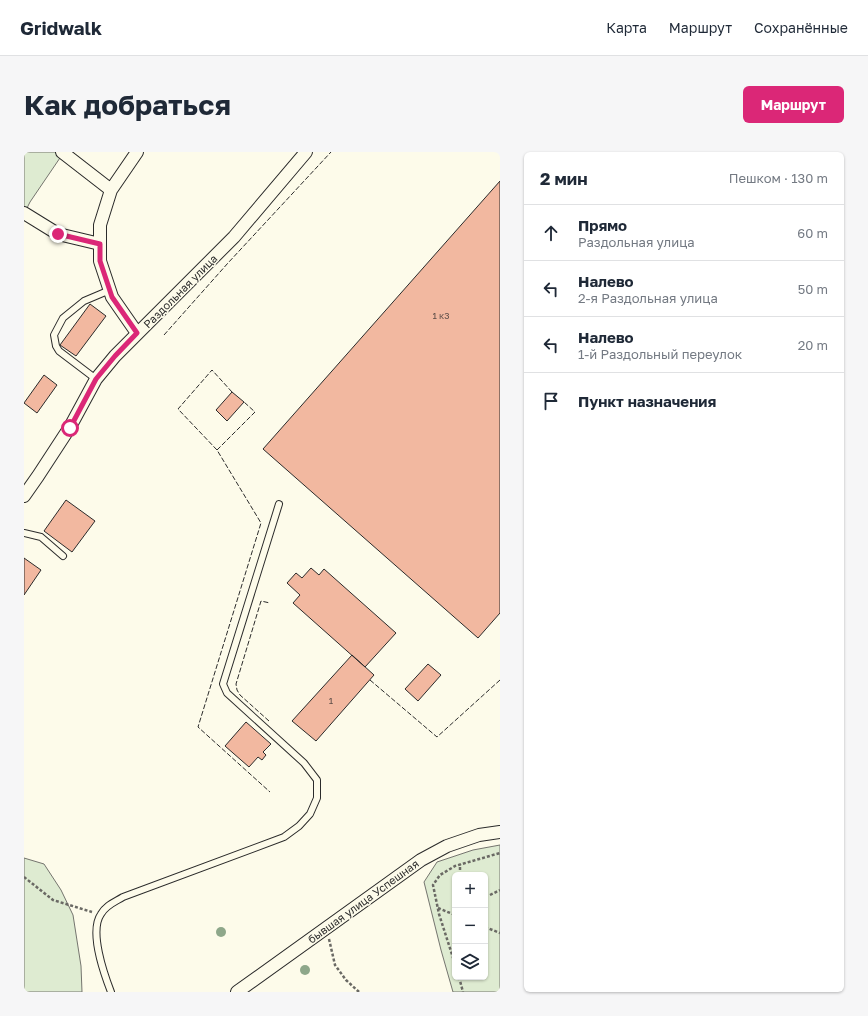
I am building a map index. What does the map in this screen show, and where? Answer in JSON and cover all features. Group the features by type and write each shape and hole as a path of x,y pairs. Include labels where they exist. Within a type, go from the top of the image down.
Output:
{"street":[{"path":"62,152 111,190"},
{"path":"137,152 111,190 100,225 100,261 112,297 137,333"},
{"name":"Раздольная улица","path":"24,496 70,428 96,379 137,333 234,237 306,152"},
{"path":"24,213 58,234 100,244"},
{"name":"бывшая улица Успешная","path":"237,992 421,860 447,846 479,835 500,832"}],"lane":[{"path":"96,379 59,351 56,346 54,335 63,318 84,301 110,290"},
{"path":"111,992 98,949 97,927 100,914 109,905 124,897 284,837 299,826 310,814 317,798 318,780 304,763 227,693 223,684 279,504"},
{"path":"24,533 41,537 63,556"}],"path":[{"path":"452,954 438,908 433,885 440,875 455,866 500,853"},
{"path":"460,864 460,872"},
{"path":"24,877 52,900 100,914"},
{"path":"488,895 500,890"},
{"path":"438,908 452,914"},
{"path":"327,927 335,966 346,980 359,992"},
{"path":"488,928 500,933"},
{"path":"460,980 464,992"}],"green space":[{"path":"24,152 64,152 30,202 24,214"},
{"path":"500,845 500,992 453,992 424,882 437,862 473,850"},
{"path":"24,858 44,864 61,890 73,915 81,966 82,992 24,992"}],"building":[{"path":"500,181 500,613 478,638 263,449"},
{"path":"90,304 106,316 76,356 60,345"},
{"path":"44,375 57,385 37,413 24,403"},
{"path":"232,392 244,402 227,421 216,410"},
{"path":"66,500 95,521 72,552 44,531"},
{"path":"24,558 41,570 24,595"},
{"path":"311,568 319,575 324,569 396,633 365,667 293,603 300,595 287,583 296,573 302,578"},
{"path":"352,655 374,675 316,741 292,721"},
{"path":"428,664 441,675 418,701 405,689"},
{"path":"246,722 271,744 263,752 266,755 262,760 258,757 249,767 225,746"}],"fence":[{"path":"164,335 228,263 331,152"},
{"path":"232,392 212,370 178,409 217,450 261,523 198,727 270,792"},
{"path":"217,450 255,412 244,402"},
{"path":"269,721 240,695 236,684 261,601 270,603"},
{"path":"370,680 437,737 500,680"}],"route":[{"path":"58,234 100,244 100,261 112,297 137,333 96,379 70,428"}]}
